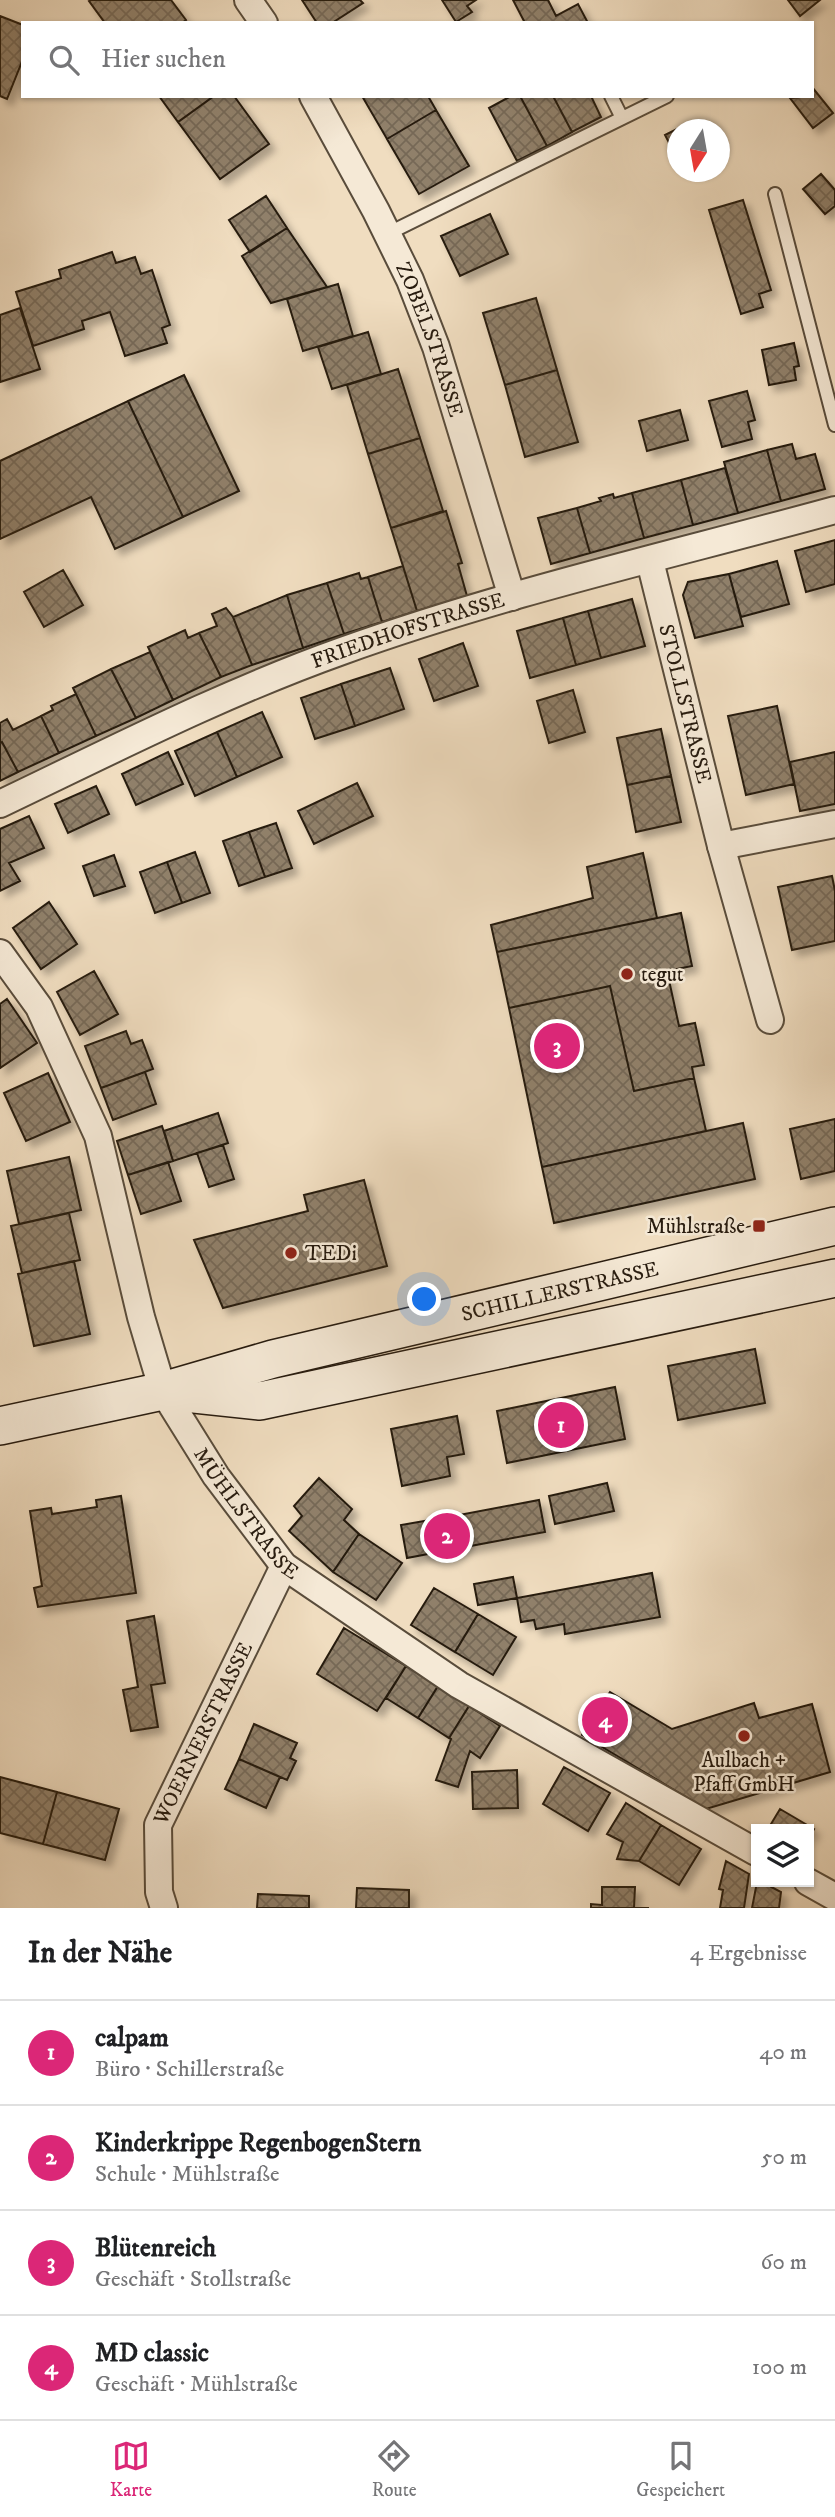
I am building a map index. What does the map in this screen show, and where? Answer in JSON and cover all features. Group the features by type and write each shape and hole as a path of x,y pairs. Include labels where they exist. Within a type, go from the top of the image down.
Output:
{"main road":[{"name":"SCHILLERSTRASSE","path":"0,1426 163,1391 273,1359 835,1226"},
{"name":"SCHILLERSTRASSE","path":"163,1391 260,1401 835,1278"}],"street":[{"path":"248,0 263,21"},
{"name":"ZOBELSTRASSE","path":"314,98 410,280 436,347 512,597"},
{"name":"FRIEDHOFSTRASSE","path":"0,804 222,697 344,650 512,597 835,510"},
{"name":"STOLLSTRASSE","path":"650,561 721,846 769,1020"},
{"path":"721,846 835,824"},
{"name":"MÜHLSTRASSE","path":"0,953 39,1007 98,1136 141,1317 163,1391 216,1476 284,1566 459,1685 751,1849"},
{"name":"WOERNERSTRASSE","path":"164,1908 159,1892 158,1825 284,1566"},
{"path":"814,1885 835,1897"}],"lane":[{"path":"612,98 622,118"},
{"path":"387,234 663,98"},
{"path":"775,194 835,425"}],"building":[{"path":"171,0 186,20 104,21 89,1"},
{"path":"302,0 360,0 363,3 335,21 316,21"},
{"path":"442,0 476,0 467,6 472,12 455,21"},
{"path":"513,0 548,0 556,16 578,4 587,21 524,21"},
{"path":"788,0 820,0 800,16"},
{"path":"0,16 21,24 21,64 7,99 0,96"},
{"path":"814,89 833,113 813,128 790,98 814,98"},
{"path":"160,98 211,98 178,122"},
{"path":"211,98 235,98 269,144 220,179 178,122"},
{"path":"363,98 429,98 436,110 387,139"},
{"path":"507,98 521,98 547,146 517,161 489,108"},
{"path":"521,98 554,98 572,132 547,146"},
{"path":"554,98 592,98 601,117 572,132"},
{"path":"436,110 469,166 419,194 387,139"},
{"path":"821,174 835,190 835,206 825,214 803,189"},
{"path":"266,196 287,228 250,252 229,220"},
{"path":"743,200 771,290 759,294 763,307 741,314 709,210"},
{"path":"490,214 508,254 460,276 441,236"},
{"path":"287,228 327,287 271,303 242,256"},
{"path":"112,252 116,263 135,257 141,274 152,270 170,325 162,328 167,343 125,356 110,312 82,321 84,329 33,346 16,292 61,278 59,270"},
{"path":"338,284 353,336 303,351 287,299"},
{"path":"536,298 557,370 505,385 483,313"},
{"path":"20,308 40,369 0,382 0,315"},
{"path":"368,332 381,374 332,389 318,347"},
{"path":"794,343 799,366 794,367 796,380 769,385 762,350"},
{"path":"398,369 420,438 368,454 347,385"},
{"path":"557,370 578,442 525,457 505,385"},
{"path":"184,375 239,491 183,517 128,401"},
{"path":"747,391 755,420 748,422 752,439 722,447 709,401"},
{"path":"128,401 183,517 115,549 91,497 0,539 0,461"},
{"path":"680,410 688,440 647,451 639,421"},
{"path":"420,438 443,511 391,528 368,454"},
{"path":"792,444 796,459 815,454 825,489 781,501 767,450"},
{"path":"767,450 781,501 738,513 724,462"},
{"path":"725,468 738,513 693,525 681,480"},
{"path":"681,480 693,525 644,538 632,493"},
{"path":"632,493 644,538 590,553 577,508 601,501 599,498 613,494 614,498"},
{"path":"577,508 590,553 551,564 538,518"},
{"path":"446,511 462,563 458,564 467,596 417,611 391,528"},
{"path":"835,540 835,584 806,592 795,551"},
{"path":"777,561 789,604 741,617 729,574"},
{"path":"403,566 417,611 382,622 368,577"},
{"path":"63,570 83,605 44,627 24,592"},
{"path":"359,573 361,579 368,577 382,622 344,634 327,583"},
{"path":"729,574 743,626 695,638 683,595 688,582"},
{"path":"327,583 344,634 303,648 287,595"},
{"path":"287,595 303,648 252,665 233,617"},
{"path":"632,599 645,646 601,658 588,611"},
{"path":"226,608 233,617 252,665 221,677 199,633 217,626 212,614"},
{"path":"588,611 601,658 576,665 563,618"},
{"path":"563,618 576,665 530,678 517,631"},
{"path":"185,630 188,638 199,633 221,677 173,700 148,647"},
{"path":"463,643 478,686 434,701 419,659"},
{"path":"150,652 173,700 136,718 111,669"},
{"path":"390,668 404,709 355,726 341,684"},
{"path":"111,669 136,718 96,736 73,688"},
{"path":"341,684 355,726 315,739 301,698"},
{"path":"573,690 585,732 549,743 537,701"},
{"path":"76,694 96,736 59,753 41,716 53,710 51,706"},
{"path":"777,706 794,784 746,795 728,716"},
{"path":"262,712 282,757 237,777 217,732"},
{"path":"41,716 59,753 18,772 2,742 0,743 0,723 7,719 13,730"},
{"path":"661,729 671,776 627,785 617,738"},
{"path":"217,732 237,777 195,796 175,751"},
{"path":"2,742 18,772 0,781 0,743"},
{"path":"168,752 183,784 136,805 122,774"},
{"path":"835,752 835,804 800,811 790,762"},
{"path":"671,776 681,822 636,832 627,785"},
{"path":"357,783 373,816 314,844 298,811"},
{"path":"96,786 109,814 68,833 55,804"},
{"path":"29,816 44,848 9,863 20,881 0,891 0,829"},
{"path":"276,823 292,868 265,877 249,832"},
{"path":"249,832 265,877 239,886 223,841"},
{"path":"195,852 210,893 182,903 167,862"},
{"path":"643,853 657,918 497,952 491,925 593,898 587,867"},
{"path":"114,855 125,886 94,896 83,866"},
{"path":"167,862 182,903 155,913 140,872"},
{"path":"832,876 835,891 835,941 792,950 778,887"},
{"path":"49,902 77,944 41,969 13,928"},
{"path":"681,913 692,966 667,971 679,1026 695,1023 704,1065 692,1067 694,1078 634,1091 610,986 509,1008 497,952"},
{"path":"94,971 118,1014 80,1035 57,992"},
{"path":"610,986 634,1091 694,1078 706,1131 542,1167 509,1008"},
{"path":"7,999 37,1043 0,1068 0,1004"},
{"path":"126,1031 131,1044 142,1040 153,1069 101,1088 85,1046"},
{"path":"145,1072 156,1104 113,1120 101,1088"},
{"path":"48,1073 70,1122 26,1141 4,1093"},
{"path":"218,1113 228,1143 173,1161 164,1131"},
{"path":"835,1119 835,1171 801,1179 790,1129"},
{"path":"743,1123 755,1179 554,1223 542,1167"},
{"path":"162,1126 173,1161 128,1175 117,1141"},
{"path":"223,1145 234,1179 209,1187 197,1153"},
{"path":"69,1157 81,1210 19,1224 7,1171"},
{"path":"168,1162 181,1201 141,1214 128,1175"},
{"name":"TEDi","path":"364,1180 387,1266 223,1308 194,1240 308,1211 304,1195"},
{"path":"69,1213 80,1260 22,1273 11,1226"},
{"path":"74,1261 90,1334 34,1346 18,1274"},
{"path":"755,1349 765,1403 678,1420 668,1366"},
{"path":"615,1387 625,1439 507,1463 497,1411"},
{"path":"457,1416 464,1454 447,1457 450,1476 402,1486 391,1429"},
{"path":"319,1478 352,1509 344,1520 359,1534 333,1572 289,1531 302,1516 294,1506"},
{"path":"607,1483 614,1511 555,1524 549,1496"},
{"path":"121,1496 136,1593 38,1607 34,1588 42,1586 30,1511 51,1508 52,1514 97,1507 96,1500"},
{"path":"539,1500 545,1532 465,1547 459,1515"},
{"path":"459,1515 465,1547 407,1558 401,1525"},
{"path":"359,1534 402,1563 376,1600 333,1572"},
{"path":"652,1573 660,1617 565,1634 564,1624 536,1629 534,1620 521,1622 517,1598"},
{"path":"513,1577 517,1598 478,1605 474,1584"},
{"path":"434,1588 478,1614 455,1652 411,1625"},
{"path":"478,1614 516,1637 493,1675 455,1652"},
{"path":"154,1616 165,1683 151,1685 158,1727 131,1731 123,1690 138,1687 127,1621"},
{"path":"344,1628 406,1666 377,1711 317,1674"},
{"path":"406,1666 438,1686 418,1718 386,1698"},
{"path":"438,1686 469,1706 449,1738 418,1718"},
{"path":"610,1692 672,1729 754,1703 759,1718 812,1704 830,1772 706,1809 582,1735"},
{"path":"469,1706 500,1726 480,1758 470,1751 458,1787 436,1780 451,1739 449,1738"},
{"path":"254,1724 297,1743 290,1758 296,1761 287,1780 239,1759"},
{"path":"239,1759 280,1777 266,1808 225,1789"},
{"path":"564,1767 610,1793 588,1831 543,1804"},
{"path":"517,1770 518,1808 473,1809 472,1772"},
{"path":"0,1777 57,1792 43,1844 0,1833"},
{"path":"57,1792 119,1809 105,1860 43,1844"},
{"path":"626,1803 661,1825 639,1861 617,1859 623,1842 607,1834"},
{"path":"780,1809 806,1824 771,1824"},
{"path":"661,1825 701,1849 679,1885 639,1861"},
{"path":"726,1861 749,1874 744,1908 720,1908 723,1890 719,1889"},
{"path":"602,1887 635,1887 634,1908 591,1908 591,1904 602,1905"},
{"path":"756,1887 772,1887 781,1892 779,1908 752,1908"},
{"path":"357,1888 409,1890 409,1908 356,1908"},
{"path":"258,1894 309,1896 309,1908 257,1908"}],"place":[{"name":"tegut","path":"627,974"},
{"name":"Blütenreich","path":"557,1046"},
{"name":"Mühlstraße","path":"759,1226"},
{"name":"TEDi","path":"291,1253"},
{"name":"calpam","path":"561,1425"},
{"name":"Kinderkrippe RegenbogenStern","path":"447,1536"},
{"name":"MD classic","path":"605,1720"},
{"name":"Aulbach + Pfaff GmbH","path":"744,1736"}]}
